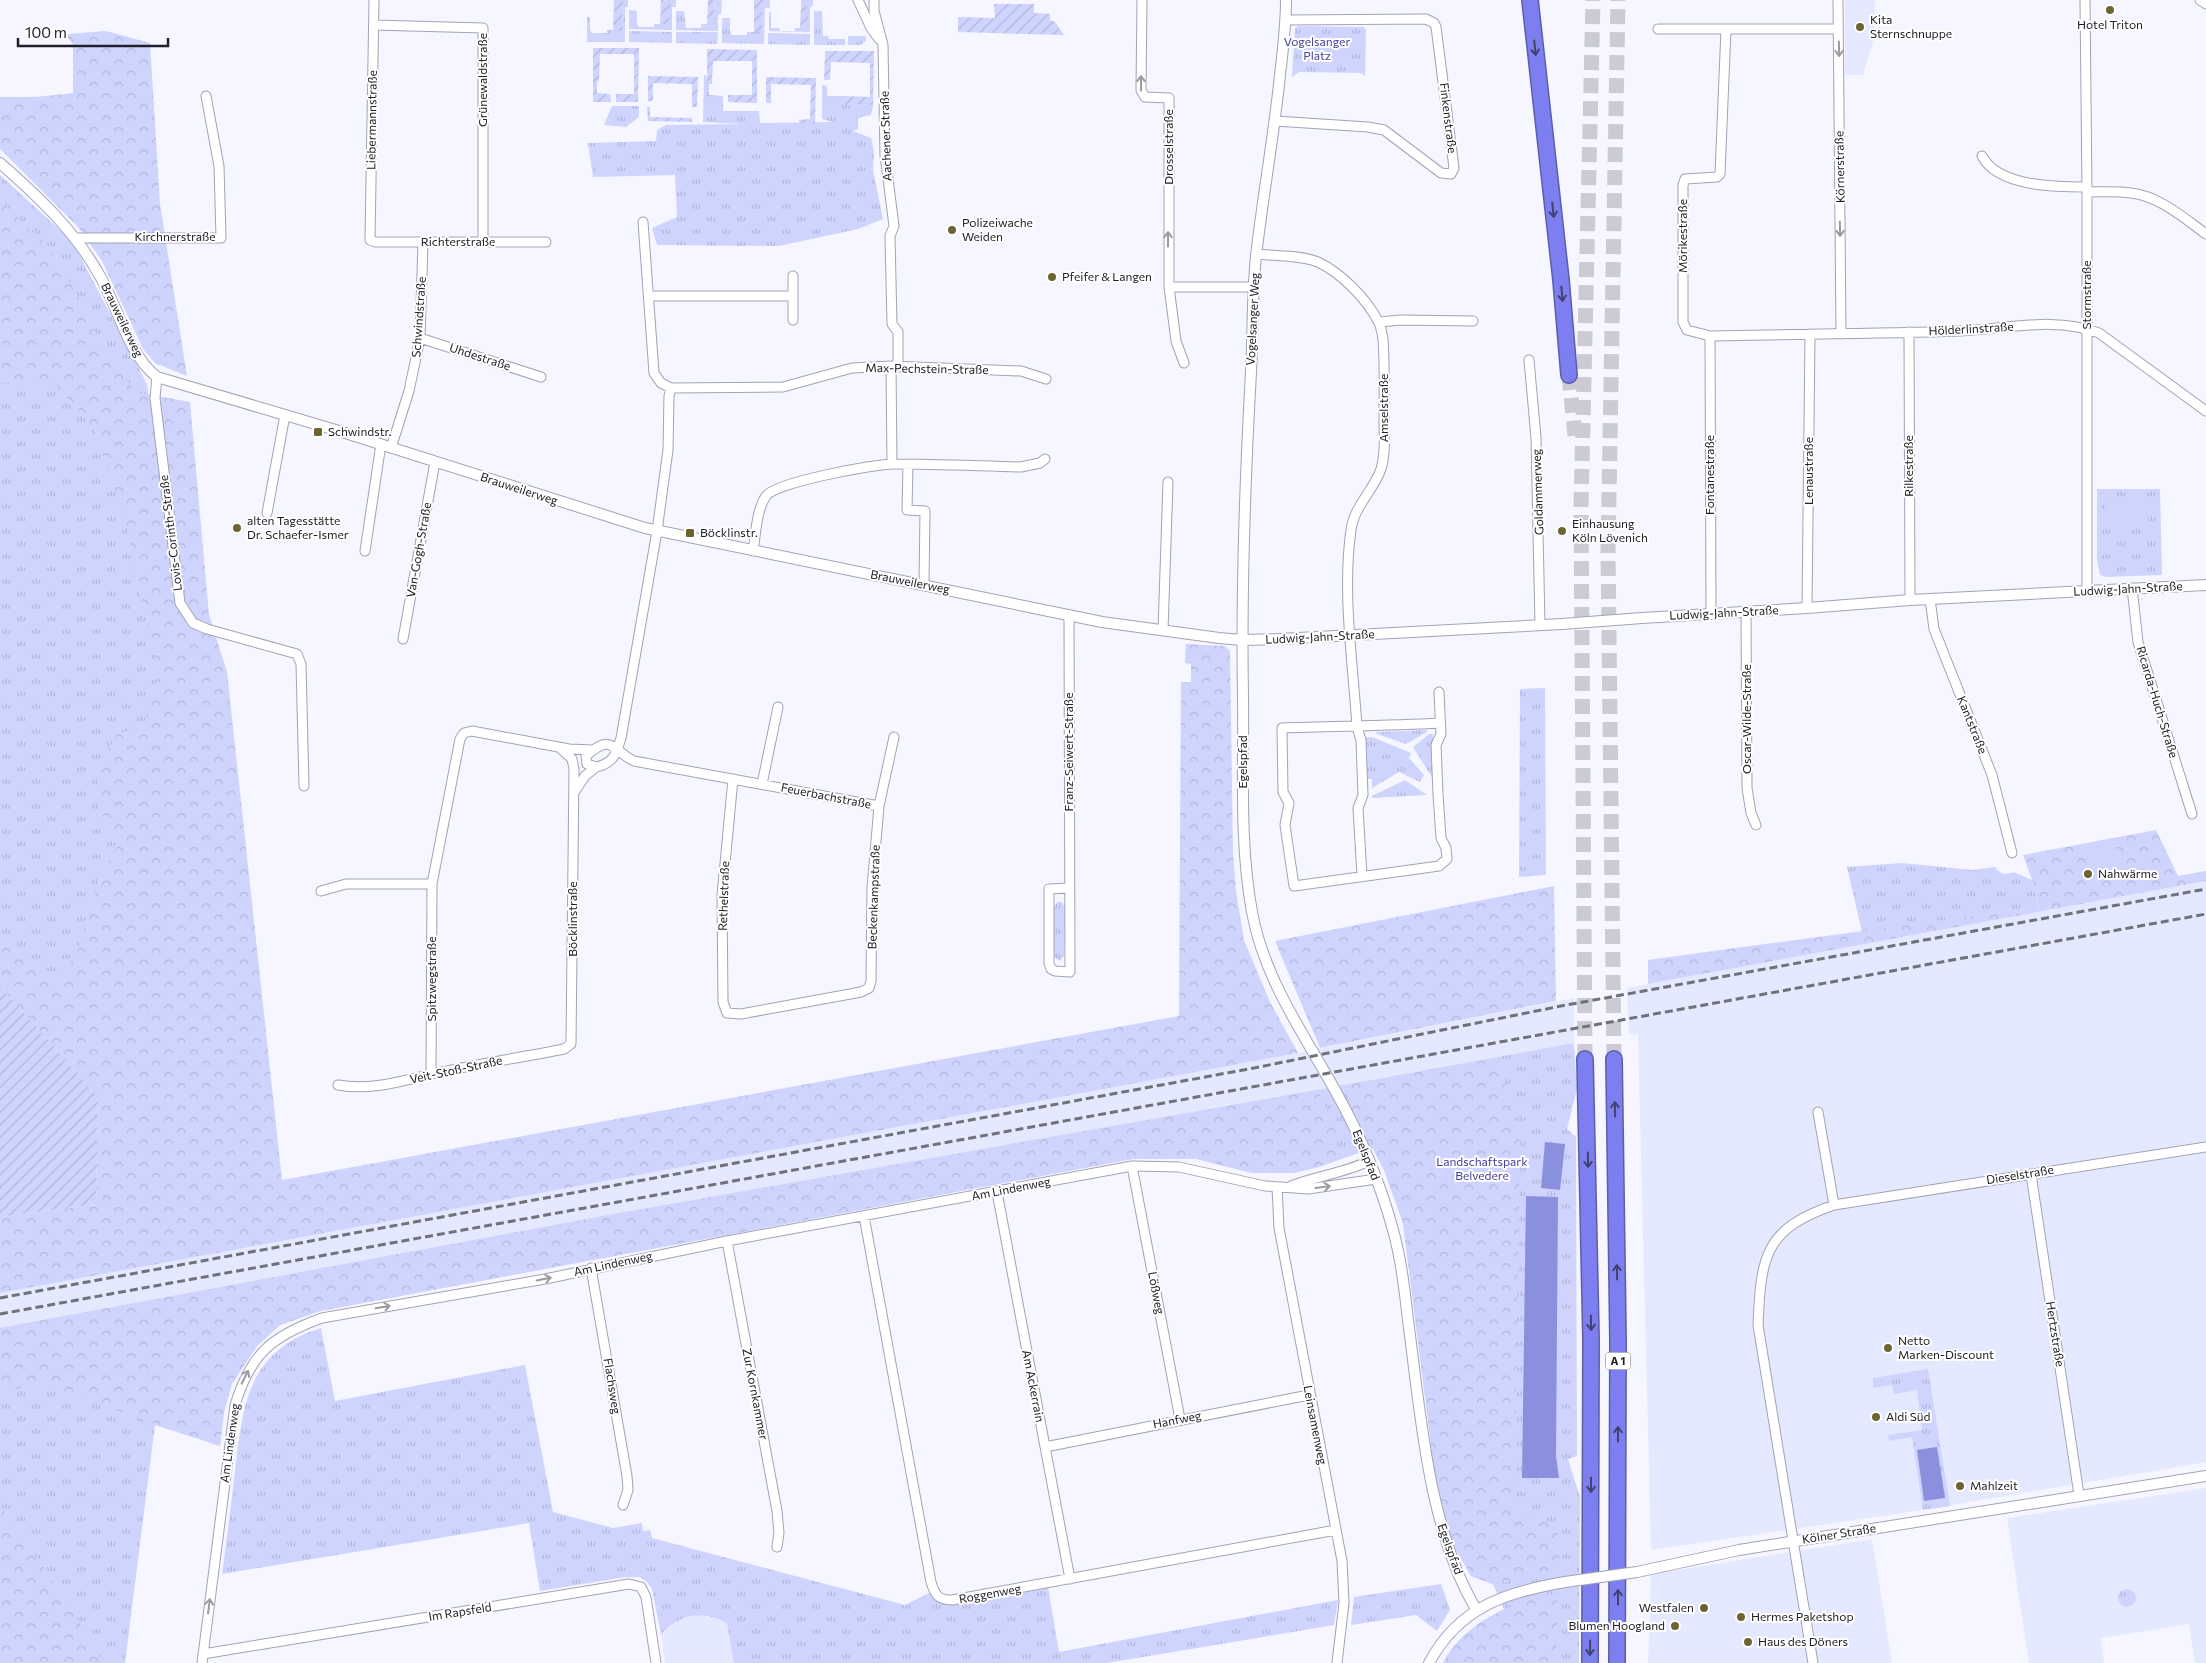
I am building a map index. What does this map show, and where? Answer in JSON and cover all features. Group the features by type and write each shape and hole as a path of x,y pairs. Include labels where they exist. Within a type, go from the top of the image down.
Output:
{"highway":[{"path":"1530,0 1561,280 1569,375"},
{"name":"A 1","path":"1586,1059 1591,1340 1590,1663"},
{"name":"A 1","path":"1614,1059 1618,1341 1617,1663"}],"street":[{"name":"Liebermannstraße","path":"370,240 374,0"},
{"path":"858,0 871,28 883,45"},
{"name":"Aachener Straße","path":"874,0 874,11 883,45 885,154 894,226 890,236 892,324 898,332 894,367 892,464"},
{"name":"Drosselstraße","path":"1142,0 1141,90 1145,96 1169,98 1169,287 1176,341 1184,363"},
{"name":"Vogelsanger Weg","path":"1242,640 1245,490 1253,287 1275,121 1286,20 1286,0"},
{"name":"Körnerstraße","path":"1838,0 1842,334"},
{"name":"Stormstraße","path":"2085,0 2087,190 2086,590"},
{"path":"2200,0 2206,4"},
{"name":"Finkenstraße","path":"1275,121 1368,127 1384,130 1441,173 1450,174 1454,168 1434,23 1426,19 1286,20"},
{"name":"Grünewaldstraße","path":"374,25 483,28 483,242"},
{"path":"1658,29 1838,29"},
{"name":"Mörikestraße","path":"1710,336 1690,332 1683,322 1683,185 1685,179 1717,178 1720,174 1726,29"},
{"name":"Kirchnerstraße","path":"77,238 221,238 219,166 206,96"},
{"path":"1982,156 1986,164 1997,173 2044,186 2133,193 2152,199 2172,210 2206,234"},
{"name":"Brauweilerweg","path":"0,163 27,187 77,238 102,278 136,352 146,368 157,377 658,531 753,552 924,584 1069,615 1163,631 1242,640"},
{"path":"574,793 581,780 596,767 614,760 618,750 658,531 668,450 670,388 661,383 654,372 643,222"},
{"name":"Richterstraße","path":"370,240 375,242 546,242"},
{"name":"Schwindstraße","path":"386,446 409,391 420,338 423,242"},
{"name":"Amselstraße","path":"1256,254 1317,262 1337,275 1355,291 1379,322 1384,347 1384,447 1382,467 1376,482 1359,507 1352,526 1348,557 1350,636 1357,727 1361,740 1363,795 1358,808 1362,876"},
{"path":"792,320 794,276"},
{"path":"1169,287 1253,287"},
{"path":"649,296 793,296"},
{"path":"1379,322 1401,320 1472,321"},
{"name":"Hölderlinstraße","path":"1710,336 1909,332 2050,325 2086,328 2099,333 2206,411"},
{"name":"Rilkestraße","path":"1909,332 1910,600"},
{"name":"Lenaustraße","path":"1808,608 1810,334"},
{"name":"Fontanestraße","path":"1710,336 1711,614"},
{"name":"Uhdestraße","path":"420,338 540,377"},
{"name":"Goldammerweg","path":"1529,360 1537,455 1540,625"},
{"name":"Max-Pechstein-Straße","path":"670,388 783,387 852,368 894,367 1020,371 1046,379"},
{"name":"Lovis-Corinth-Straße","path":"157,377 155,398 180,603 193,623 207,629 297,654 301,664 304,786"},
{"path":"267,513 285,415"},
{"path":"364,551 386,446"},
{"path":"753,552 761,507 767,494 779,487 807,479 892,464 1020,467 1040,463 1045,459"},
{"name":"Van-Gogh-Straße","path":"403,639 435,462"},
{"path":"908,464 907,510 925,511 924,584"},
{"path":"1163,631 1168,482"},
{"name":"Ludwig-Jahn-Straße","path":"1242,640 1562,624 1930,598 2206,585"},
{"name":"Ricarda-Huch-Straße","path":"2132,588 2138,642 2192,814"},
{"name":"Kantstraße","path":"1930,598 1934,629 1992,775 2012,853"},
{"name":"Oscar-Wilde-Straße","path":"1746,612 1747,788 1751,813 1756,825"},
{"name":"Franz-Seiwert-Straße","path":"1069,615 1070,972 1055,971 1051,969 1049,963 1049,889 1069,888"},
{"name":"Egelspfad","path":"1242,640 1246,860 1248,887 1258,941 1273,979 1342,1101 1369,1161 1393,1230 1402,1266 1427,1451 1441,1530 1467,1594 1476,1609"},
{"path":"1438,692 1441,734 1436,745 1438,784 1441,838 1446,848 1447,859 1439,866 1294,886 1285,825 1289,803 1283,792 1282,728 1440,723"},
{"name":"Feuerbachstraße","path":"762,784 778,707"},
{"path":"574,774 590,753 619,732 624,722"},
{"name":"Spitzwegstraße","path":"431,1074 432,884 460,739 464,733 472,731 559,747"},
{"name":"Feuerbachstraße","path":"608,763 624,760 634,761 879,806 894,737"},
{"path":"603,745 611,744 618,750"},
{"path":"559,747 590,753"},
{"name":"Böcklinstraße","path":"559,747 572,759 574,774 572,1044"},
{"name":"Feuerbachstraße","path":"618,750 625,757 634,761"},
{"path":"590,753 588,764 596,767"},
{"name":"Rethelstraße","path":"733,779 722,895 722,1002 727,1013 751,1012 862,992 869,988"},
{"name":"Beckenkampstraße","path":"869,988 871,981 872,888 879,806"},
{"path":"321,891 346,884 432,884"},
{"name":"Veit-Stoß-Straße","path":"338,1085 375,1087 431,1074 564,1050 572,1044"},
{"path":"1818,1112 1834,1205"},
{"name":"Dieselstraße","path":"1813,1663 1758,1324 1760,1281 1766,1257 1774,1243 1787,1227 1809,1214 1834,1205 2206,1146"},
{"name":"Am Lindenweg","path":"1289,1187 1306,1180 1353,1168 1369,1161"},
{"name":"Am Lindenweg","path":"202,1659 235,1405 246,1373 261,1353 286,1333 322,1318 546,1279 591,1268 727,1241 1132,1166 1179,1167 1277,1187 1308,1189 1376,1179"},
{"name":"Lößweg","path":"1132,1166 1180,1419"},
{"name":"Hertzstraße","path":"2031,1174 2079,1494"},
{"name":"Leinsamenweg","path":"1277,1187 1278,1228 1336,1530 1344,1583 1343,1612 1337,1663"},
{"name":"Am Ackerrain","path":"997,1192 1070,1579"},
{"name":"Roggenweg","path":"864,1216 920,1525 935,1594 944,1600 1336,1530"},
{"name":"Zur Kornkammer","path":"727,1241 777,1511 779,1533 777,1547"},
{"name":"Flachsweg","path":"591,1268 627,1476 628,1490 623,1505"},
{"name":"Hanfweg","path":"1045,1447 1309,1395"},
{"name":"Kölner Straße","path":"1476,1609 1510,1595 1564,1582 1637,1572 1739,1550 2079,1494 2206,1476"},
{"name":"Im Rapsfeld","path":"202,1659 629,1584 641,1587 646,1597 656,1663"},
{"path":"1429,1663 1435,1652 1476,1609"}],"shaded area":[{"name":"Kita Sternschnuppe","path":"1845,0 1875,0 1874,38 1863,75 1845,75"},
{"path":"2206,881 2206,1462 1923,1510 1651,1550 1638,1034 1629,1035 1627,988"},
{"path":"1574,998 1574,1043 603,1216 0,1328 0,1293 1298,1053"},
{"path":"2206,1488 2206,1663 2195,1663 2189,1624 2101,1638 2104,1663 2029,1663 2007,1518"},
{"path":"1872,1539 1892,1663 1648,1663 1651,1574"},
{"path":"698,1615 712,1617 727,1624 734,1663 665,1663 661,1635 677,1621"}],"green space":[{"path":"614,0 623,0 622,31 613,30"},
{"path":"623,0 628,0 628,7 625,7 625,42 587,42 587,17 590,17 590,30 592,33 622,30"},
{"path":"661,0 670,0 670,24 660,24"},
{"path":"670,0 676,0 676,7 672,7 672,30 629,29 629,10 637,11 637,24 639,27 654,27 654,24 670,24"},
{"path":"708,0 715,0 714,24 707,24"},
{"path":"715,0 722,0 721,14 718,15 718,31 676,30 676,11 684,11 686,28 701,28 701,24 714,24"},
{"path":"754,0 763,0 762,32 754,32"},
{"path":"763,0 770,0 770,8 765,8 764,44 722,43 722,18 730,18 730,32 732,35 762,32"},
{"path":"801,0 813,0 813,5 810,7 810,32 769,31 769,12 771,12 771,28 779,28 780,31 795,31 795,28 808,28 808,6 801,6"},
{"path":"994,4 1034,4 1034,13 1050,14 1050,20 1055,22 1064,35 958,32 958,17 995,18"},
{"path":"801,6 808,6 808,28 800,28"},
{"path":"814,11 822,11 823,36 828,36 829,39 845,39 845,45 814,45"},
{"name":"Vogelsanger Platz","path":"1298,26 1364,27 1366,30 1365,76 1361,73 1299,72 1292,77 1295,28"},
{"path":"106,31 150,43 160,204 187,376 155,363 143,349 102,261 78,227 0,149 0,97 35,97 73,93 73,44 67,37 68,34"},
{"path":"629,31 672,32 672,43 629,42"},
{"path":"676,32 718,32 717,44 676,43"},
{"path":"768,33 810,34 810,45 768,44"},
{"path":"848,36 866,36 866,41 860,45 848,45"},
{"path":"593,48 639,48 638,102 616,102 616,94 634,94 634,54 600,54 597,93 610,94 611,102 593,102"},
{"path":"707,49 757,50 757,103 728,102 728,95 752,95 752,61 713,61 712,81 707,81"},
{"path":"825,51 874,51 873,105 845,104 845,96 870,97 870,63 831,62 830,80 824,80"},
{"path":"704,75 706,75 707,80 712,81 712,84 709,84 709,95 723,96 723,111 759,111 760,123 833,122 822,119 822,85 827,86 827,96 845,96 845,104 873,105 871,115 858,118 858,129 853,131 871,138 874,151 873,170 883,219 858,229 779,246 657,245 652,228 677,217 675,175 593,177 588,143 656,141 657,130 666,125 740,124 703,122"},
{"path":"648,76 698,77 697,107 692,107 692,84 653,83 653,101 648,101"},
{"path":"766,77 816,78 815,124 799,123 799,120 810,119 811,85 771,84 771,103 766,103"},
{"path":"612,106 639,106 639,117 626,127 604,125"},
{"path":"647,107 650,107 650,117 692,118 692,122 648,121"},
{"path":"0,175 72,241 147,384 176,601 98,1097 0,986"},
{"path":"0,202 48,246 79,298 107,355 136,392 190,402 209,615 227,672 282,1180 1179,1016 1181,682 1191,682 1191,664 1185,663 1186,644 1225,646 1230,651 1233,853 1236,891 1244,940 1270,1002 1298,1053 0,1293 0,1217 96,1204 98,1097 0,986 0,938 18,956 56,980 77,954 99,878 118,845 97,804 98,769 116,735 144,724 159,675 126,522 94,429 56,385 0,383"},
{"path":"2097,489 2160,489 2162,575 2106,577 2100,575 2097,560"},
{"path":"2106,500 2148,500 2148,527 2106,527"},
{"path":"1545,688 1546,875 1519,877 1520,689"},
{"path":"1427,730 1427,732 1406,744 1376,732"},
{"path":"1429,734 1433,734 1435,782 1413,747"},
{"path":"1363,737 1372,737 1411,753 1409,758 1424,775 1420,782 1399,772 1372,788 1372,779 1365,779"},
{"path":"1405,780 1427,795 1372,798 1372,796"},
{"path":"2156,830 2178,876 2206,871 2206,881 1648,984 1648,960 2039,907 2023,855"},
{"path":"2114,838 2121,870 2094,876 2087,844"},
{"path":"1902,863 1972,870 1995,867 2003,874 2014,872 2032,880 2039,907 1862,932 1847,867"},
{"path":"1554,886 1556,1001 1320,1048 1275,941"},
{"path":"1057,902 1062,902 1065,908 1064,956 1060,961 1054,957 1054,908"},
{"path":"0,986 98,1097 96,1204 0,1217"},
{"name":"Landschaftspark Belvedere","path":"1574,1043 1577,1089 1567,1129 1576,1137 1577,1456 1568,1459 1580,1497 1579,1663 1443,1663 1462,1638 1504,1609 1493,1584 1471,1576 1437,1491 1403,1223 1384,1170 1373,1148 1319,1167 1293,1173 1252,1173 1197,1159 1132,1159 320,1311 280,1325 257,1346 232,1384 224,1412 220,1446 155,1425 125,1663 0,1663 0,1328 603,1216"},
{"path":"1498,1058 1520,1130 1514,1509 1557,1527 1560,1574 1493,1584 1471,1576 1451,1542 1437,1491 1403,1223 1384,1170 1340,1086"},
{"path":"1317,1090 1338,1128 1336,1160 1319,1167 1293,1173 1252,1173 1197,1159 1132,1159 320,1311 280,1325 257,1346 231,1384 224,1412 220,1446 40,1384 0,1392 0,1328 603,1216"},
{"path":"321,1328 335,1401 525,1365 553,1512 613,1528 642,1523 643,1531 650,1530 652,1538 905,1605 931,1592 950,1604 1048,1587 1059,1652 1338,1600 1334,1625 1107,1663 734,1663 727,1624 719,1619 692,1616 675,1623 661,1635 652,1589 640,1577 625,1577 540,1591 529,1523 222,1574 241,1424 253,1383 263,1366 277,1351 296,1338"},
{"path":"1928,1369 1950,1506 1923,1510 1912,1437 1889,1441 1888,1435 1922,1430 1917,1390 1894,1394 1892,1385 1873,1388 1873,1378"},
{"path":"0,1505 66,1599 103,1663 0,1663"},
{"path":"1441,1584 1450,1610 1437,1631 1416,1615 1351,1625 1354,1597"},
{"path":"2127,1589 2133,1592 2136,1598 2133,1604 2127,1607 2121,1604 2118,1598 2121,1592"},
{"path":"1557,1593 1556,1663 1443,1663 1452,1648 1477,1625 1507,1608"}],"water":[{"path":"1545,1142 1565,1144 1560,1190 1541,1188"},
{"path":"1526,1196 1558,1197 1556,1456 1559,1478 1522,1478"},
{"path":"1937,1447 1945,1498 1924,1501 1917,1450"}],"tunnel":[{"path":"1585,1059 1581,505 1593,0"},
{"path":"1614,1059 1608,550 1618,0"},
{"path":"1569,375 1575,436"}],"railway":[{"path":"0,1298 1254,1068 1561,1006 2206,889"},
{"path":"0,1314 2206,914"}],"place":[{"name":"Hotel Triton","path":"2110,10"},
{"name":"Kita Sternschnuppe","path":"1860,27"},
{"name":"Polizeiwache Weiden","path":"952,230"},
{"name":"Pfeifer & Langen","path":"1052,277"},
{"name":"Schwindstr.","path":"318,432"},
{"name":"alten Tagesstätte Dr. Schaefer-Ismer","path":"237,528"},
{"name":"Einhausung Köln Lövenich","path":"1562,531"},
{"name":"Böcklinstr.","path":"690,533"},
{"name":"Nahwärme","path":"2088,874"},
{"name":"Netto Marken-Discount","path":"1888,1348"},
{"name":"Aldi Süd","path":"1876,1417"},
{"name":"Mahlzeit","path":"1960,1486"},
{"name":"Westfalen","path":"1704,1608"},
{"name":"Hermes Paketshop","path":"1741,1617"},
{"name":"Blumen Hoogland","path":"1675,1626"},
{"name":"Haus des Döners","path":"1748,1642"}]}
